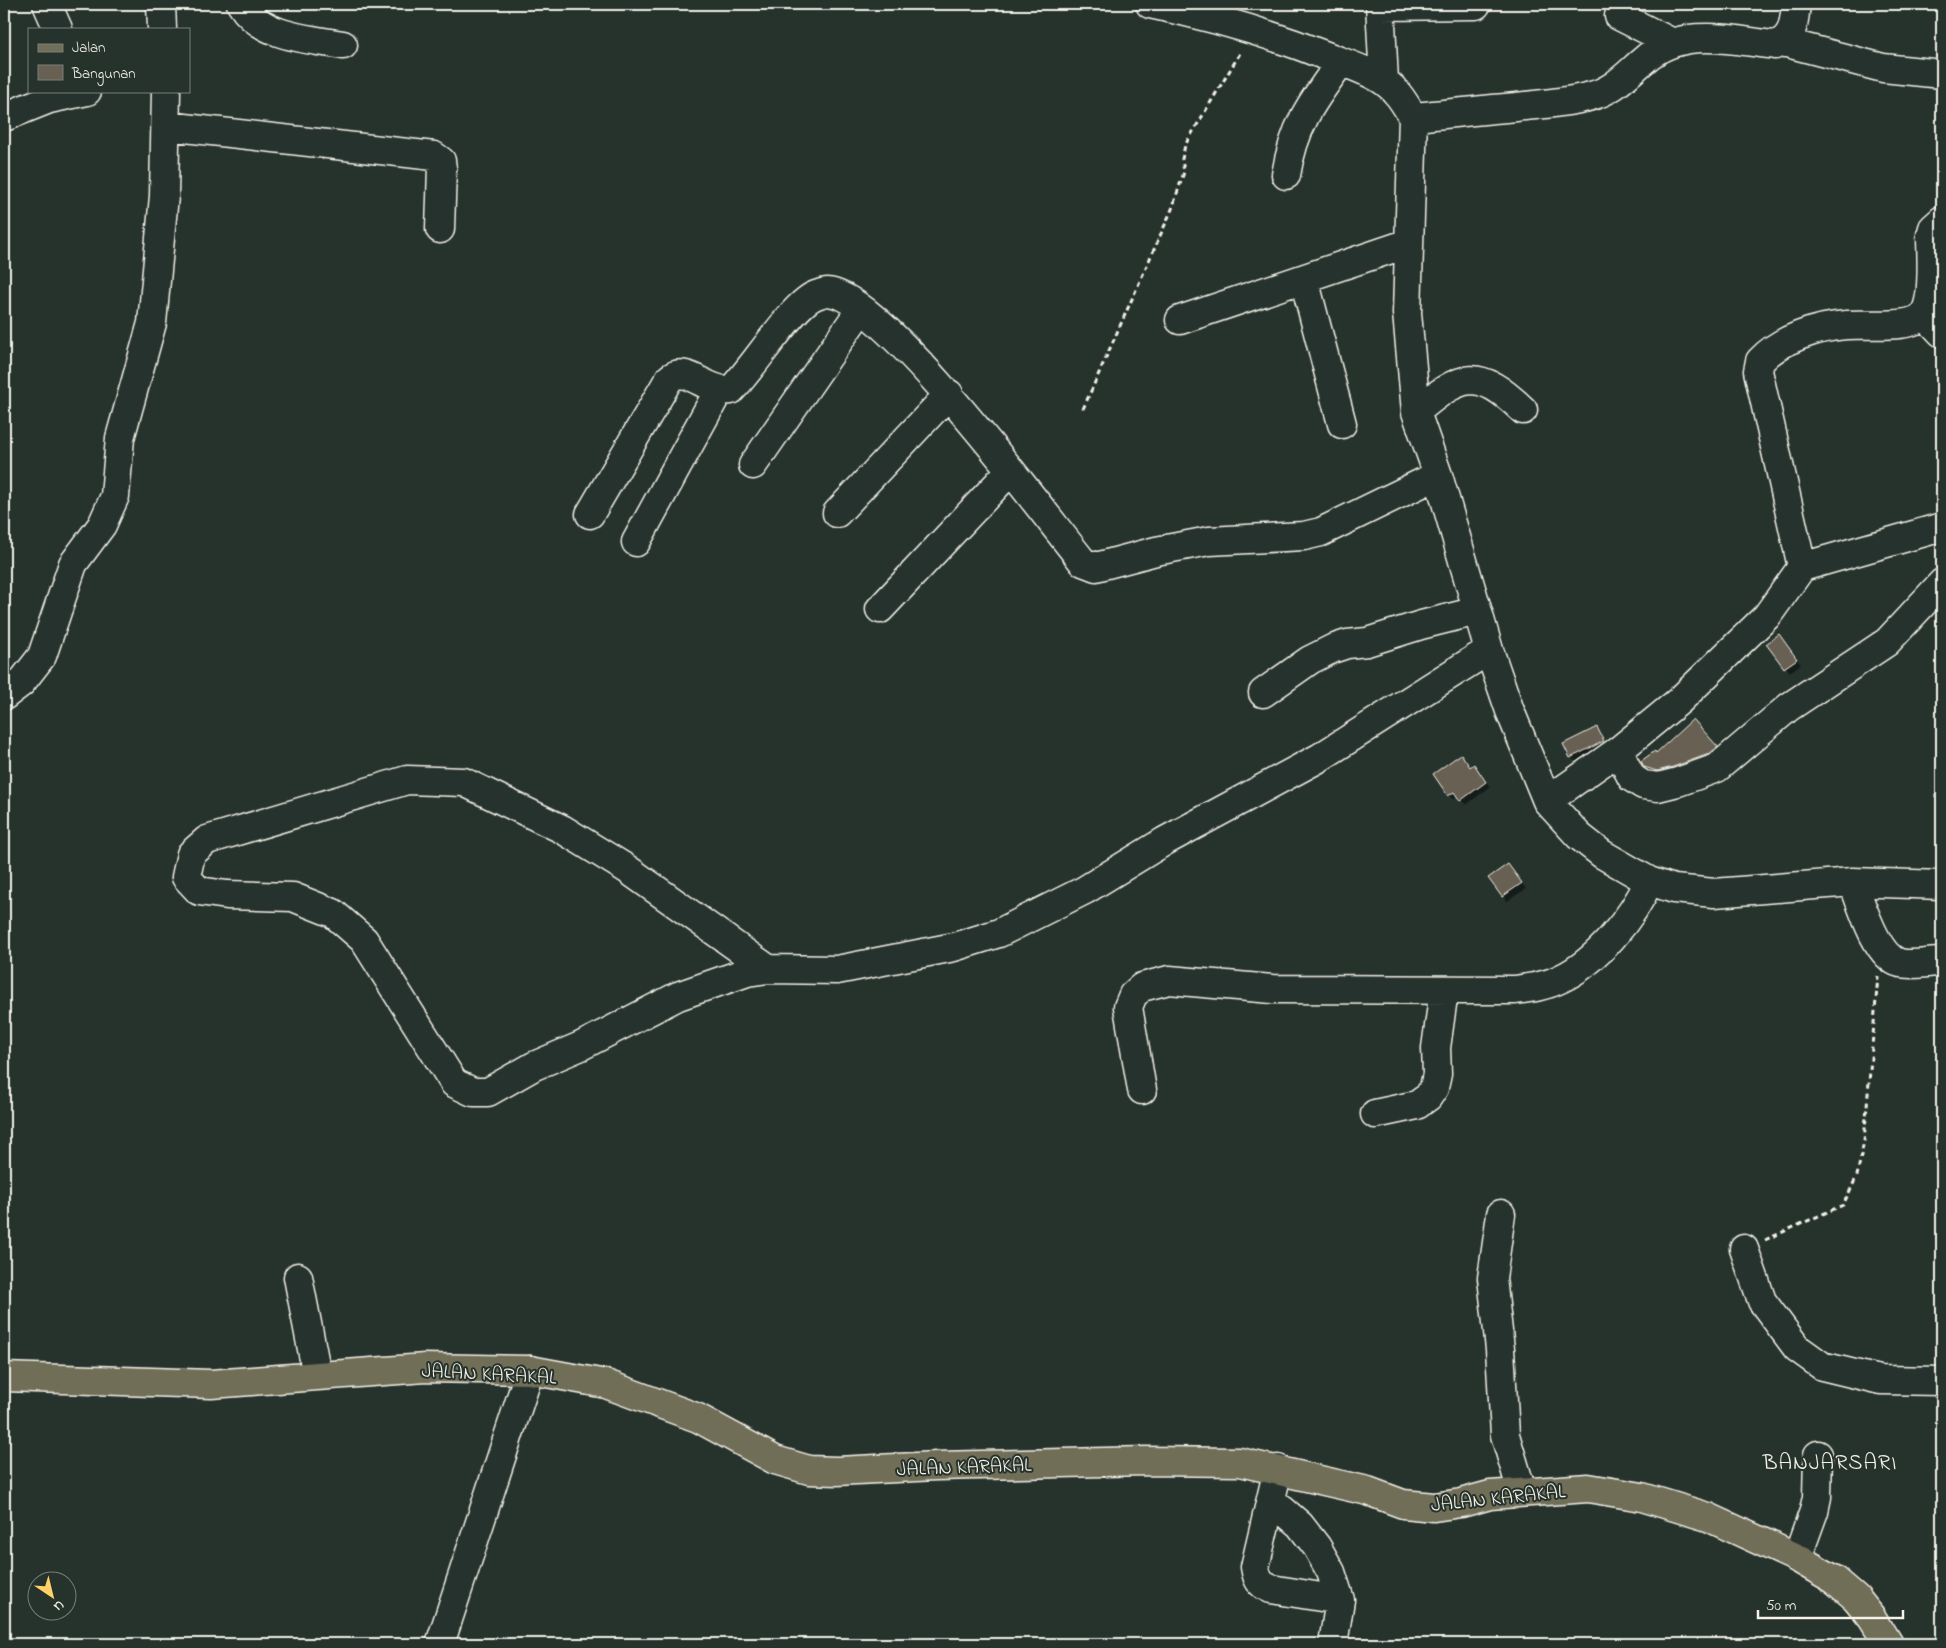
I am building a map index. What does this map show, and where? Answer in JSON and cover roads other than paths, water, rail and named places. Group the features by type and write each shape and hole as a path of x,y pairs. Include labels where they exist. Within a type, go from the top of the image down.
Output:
{"main road":[{"name":"JALAN KARAKAL","path":"4,1377 210,1384 425,1368 530,1370 606,1384 698,1418 775,1460 809,1470 837,1472 936,1466 1146,1461 1240,1462 1278,1469 1368,1491 1403,1504 1434,1507 1461,1504 1490,1495 1588,1488 1642,1497 1708,1517 1797,1558 1835,1580 1856,1598 1872,1618 1888,1644"}],"street":[{"path":"47,4 58,28"},
{"path":"161,4 162,28"},
{"path":"241,4 253,18 275,31 343,45"},
{"path":"1150,4 1216,18 1252,29 1340,62 1384,81 1395,90 1413,117 1407,313 1416,412 1438,475 1488,650 1510,711 1547,800 1564,822 1586,842 1624,868 1674,889 1714,893 1853,882 1942,885"},
{"path":"1384,81 1380,5 1476,4"},
{"path":"1413,117 1567,102 1593,96 1615,87 1643,60 1671,42 1691,38 1713,38 1775,46 1783,42 1790,35 1794,26 1796,4"},
{"path":"1619,16 1671,42"},
{"path":"1783,42 1883,68 1942,74"},
{"path":"1286,175 1290,147 1298,126 1340,62"},
{"path":"4,117 49,99 82,92"},
{"path":"4,696 21,683 42,656 73,564 102,525 115,496 120,438 152,323 164,196 167,126 166,92"},
{"path":"167,126 434,156 440,161 442,168 440,229"},
{"path":"1942,220 1933,228 1931,235 1932,302 1942,333"},
{"path":"1180,320 1409,243"},
{"path":"1304,278 1342,424"},
{"path":"590,514 669,379 674,374 681,373 720,390 732,390 804,301 827,292 841,296 861,309 909,351 949,394 1083,562 1096,567 1156,551 1209,541 1304,536 1321,532 1438,475"},
{"path":"1802,567 1758,371 1760,361 1789,340 1812,332 1845,325 1902,324 1915,321 1932,302"},
{"path":"753,465 861,309"},
{"path":"1416,412 1439,392 1470,380 1484,381 1501,390 1523,410"},
{"path":"636,542 720,390"},
{"path":"837,513 949,394"},
{"path":"880,609 1010,471"},
{"path":"1547,800 1618,751 1679,701 1732,652 1767,616 1802,567 1942,527"},
{"path":"1618,751 1632,778 1643,785 1658,787 1718,768 1789,707 1887,642 1942,583"},
{"path":"1263,693 1310,660 1332,649 1347,644 1367,642 1421,625 1477,611"},
{"path":"768,969 627,869 578,839 510,803 464,782 407,780 207,840 191,854 186,877 199,891 228,895 293,897 333,913 364,940 454,1083 473,1092 488,1092 534,1066 581,1046 678,996 747,972 768,969 837,970 954,947 999,933 1085,890 1165,842 1319,758 1488,650"},
{"path":"1142,1090 1128,1007 1133,995 1142,987 1170,980 1272,989 1515,990 1542,986 1560,980 1574,971 1610,939 1628,919 1641,900 1649,880"},
{"path":"1853,882 1880,948 1890,959 1900,963 1942,962"},
{"path":"1375,1114 1417,1105 1428,1097 1434,1088 1437,1074 1436,1048 1444,990"},
{"path":"1502,1214 1492,1278 1500,1349 1505,1436 1522,1492"},
{"path":"1744,1249 1762,1301 1797,1348 1822,1366 1880,1380 1942,1381"},
{"path":"298,1277 317,1375"},
{"path":"440,1644 530,1370"},
{"path":"1797,1558 1816,1504 1819,1482 1818,1456"},
{"path":"1278,1469 1255,1567 1257,1579 1262,1585 1271,1589 1340,1600"},
{"path":"1271,1500 1300,1525 1317,1547 1331,1572 1340,1600 1333,1644"}],"district":[{"name":"BANJARSARI","path":"1830,1461"}]}
